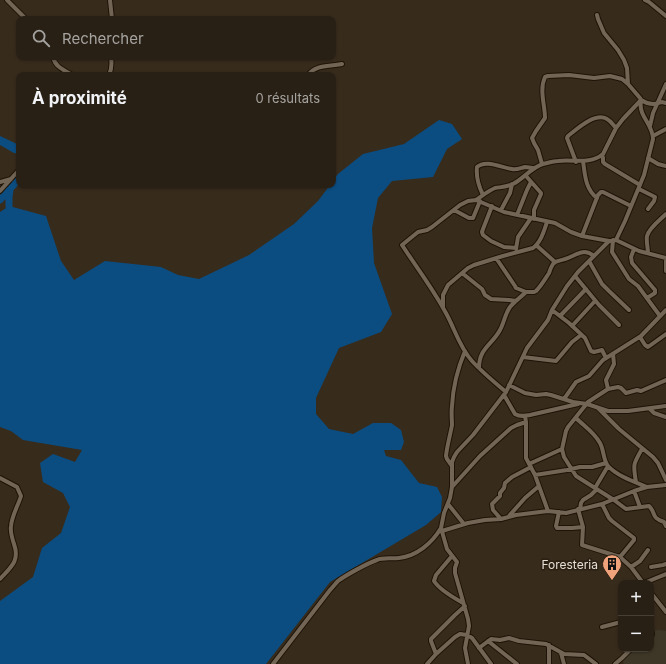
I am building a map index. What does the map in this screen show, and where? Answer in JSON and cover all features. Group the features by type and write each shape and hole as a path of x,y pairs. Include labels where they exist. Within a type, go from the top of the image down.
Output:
{"street":[{"path":"7,0 23,16"},
{"path":"110,0 112,16"},
{"path":"645,0 666,16"},
{"path":"597,15 604,33 620,52 624,60 628,84"},
{"path":"54,60 58,66 67,72"},
{"path":"110,72 111,60"},
{"path":"311,72 318,67 342,64"},
{"path":"542,164 538,150 532,138 545,118 543,82 548,76 568,75 594,78 610,76 622,79 644,102 657,104 662,102 666,103"},
{"path":"650,126 653,113 666,82"},
{"path":"468,664 465,648 468,619 455,573 457,561 447,549 441,530 444,513 452,487 452,466 454,457 505,393 527,348 548,320 552,310 575,276 594,256 613,240 625,221 644,175 653,136 650,126 641,112 641,100"},
{"path":"454,210 472,219 474,218 478,201 483,195 495,188 512,184 542,164 558,161 576,162 592,160 602,155 616,128 641,100"},
{"path":"576,162 567,138 568,136 586,122 599,117 609,120 616,128"},
{"path":"653,136 666,130"},
{"path":"602,155 604,164 655,197 648,209"},
{"path":"648,158 658,164 666,166"},
{"path":"583,161 588,186 592,194 597,198"},
{"path":"483,195 477,176 480,165 492,164 512,169 527,167 535,168"},
{"path":"0,191 16,173"},
{"path":"516,253 518,237 533,218 534,210 541,194 526,176"},
{"path":"0,182 11,179"},
{"path":"517,215 531,182"},
{"path":"501,210 510,193 512,184"},
{"path":"582,236 599,193 602,192 631,206"},
{"path":"579,403 524,416 518,416 505,393 471,360 427,282 402,245 418,232 432,227 468,201 478,201 517,215 558,224 571,232 582,236 613,240 639,251 666,258 666,271"},
{"path":"492,206 482,231 482,235 502,247 516,248"},
{"path":"648,253 648,234 666,214"},
{"path":"442,308 443,295 448,285 462,272 474,265 532,249 543,233 547,222"},
{"path":"613,240 612,252 629,279 636,283 660,316"},
{"path":"536,245 555,262"},
{"path":"634,249 631,258 632,263 655,290 655,292 647,298"},
{"path":"496,258 516,288 526,292 534,292 555,262 568,259 583,252 590,252 594,256"},
{"path":"589,261 604,286 629,310"},
{"path":"462,272 488,297 492,299 516,301"},
{"path":"575,276 595,301 619,325"},
{"path":"560,316 586,289"},
{"path":"479,368 483,352 500,330 506,313 526,292"},
{"path":"572,326 595,301"},
{"path":"552,310 581,335 592,352 602,350 606,358"},
{"path":"564,399 576,382 589,376 606,358 640,337 666,310"},
{"path":"640,337 648,347 666,334"},
{"path":"522,357 556,361 572,342 581,335"},
{"path":"452,466 446,456 452,419 451,411 455,379 465,351"},
{"path":"608,389 606,380 614,364 613,354"},
{"path":"666,380 641,391 637,390 626,393 618,387 608,389 586,404 566,431 562,449 564,457 576,476 626,509 649,506 655,518 664,522 666,526"},
{"path":"509,385 525,393 551,395 608,411 619,412 666,406"},
{"path":"598,408 619,429 656,460 666,480"},
{"path":"650,409 656,414 666,417"},
{"path":"524,416 526,422 527,460 535,475 548,511"},
{"path":"576,418 595,436 602,448 607,464 618,473 647,487"},
{"path":"452,487 477,459 511,428 526,422"},
{"path":"501,519 493,510 492,504 500,496 505,483 530,465 562,449"},
{"path":"636,482 634,468 642,449"},
{"path":"535,475 585,467 592,468 607,464"},
{"path":"607,464 596,489 591,495 583,500 579,509 583,527 582,545 620,557 642,580"},
{"path":"0,478 17,487 22,496 13,516 11,526 11,534 17,557 0,579"},
{"path":"273,664 338,581 376,560 400,558 411,554 428,544 441,530 485,520 501,519 509,516 548,511 566,513 602,504 647,487 666,485"},
{"path":"509,516 525,498 539,486"},
{"path":"634,491 640,507"},
{"path":"448,504 464,524"},
{"path":"602,504 612,521 634,539 620,557"},
{"path":"558,512 557,528 583,527"},
{"path":"631,567 640,561 648,550"},
{"path":"452,556 438,572 434,581 437,585 464,604"},
{"path":"651,567 666,564"},
{"path":"651,580 666,574"},
{"path":"654,597 666,611"},
{"path":"436,654 430,641 431,639 464,604"},
{"path":"602,627 618,623"},
{"path":"427,664 436,654 460,634 467,635 472,638 491,664"},
{"path":"479,648 492,639 500,640 509,638 549,645 561,653 584,655 596,664"},
{"path":"488,641 517,664"},
{"path":"549,645 549,664"},
{"path":"615,664 628,652"},
{"path":"561,653 564,664"}],"shaded area":[{"path":"654,631 666,631 666,664 624,664 622,659 628,652 654,652"}],"water":[{"path":"439,120 452,124 462,139 447,149 433,177 392,181 378,198 372,228 374,263 392,314 381,332 339,348 316,398 316,414 329,429 353,434 373,423 391,423 401,430 404,442 401,450 384,450 386,456 401,460 419,483 437,487 442,497 441,512 426,525 330,582 266,664 0,664 0,601 33,577 42,548 61,533 70,507 63,493 43,482 40,463 53,454 75,462 82,450 23,440 11,431 0,427 0,212 9,206 46,216 61,261 74,280 105,261 161,267 178,275 199,279 249,255 294,224 318,201 328,188 336,188 336,176 363,154 404,144"},
{"path":"0,136 16,144 16,153 14,153 0,145"}],"waterway":[{"path":"0,200 16,182"},
{"path":"9,206 10,190"}],"place":[{"name":"Foresteria","path":"612,581"}]}
